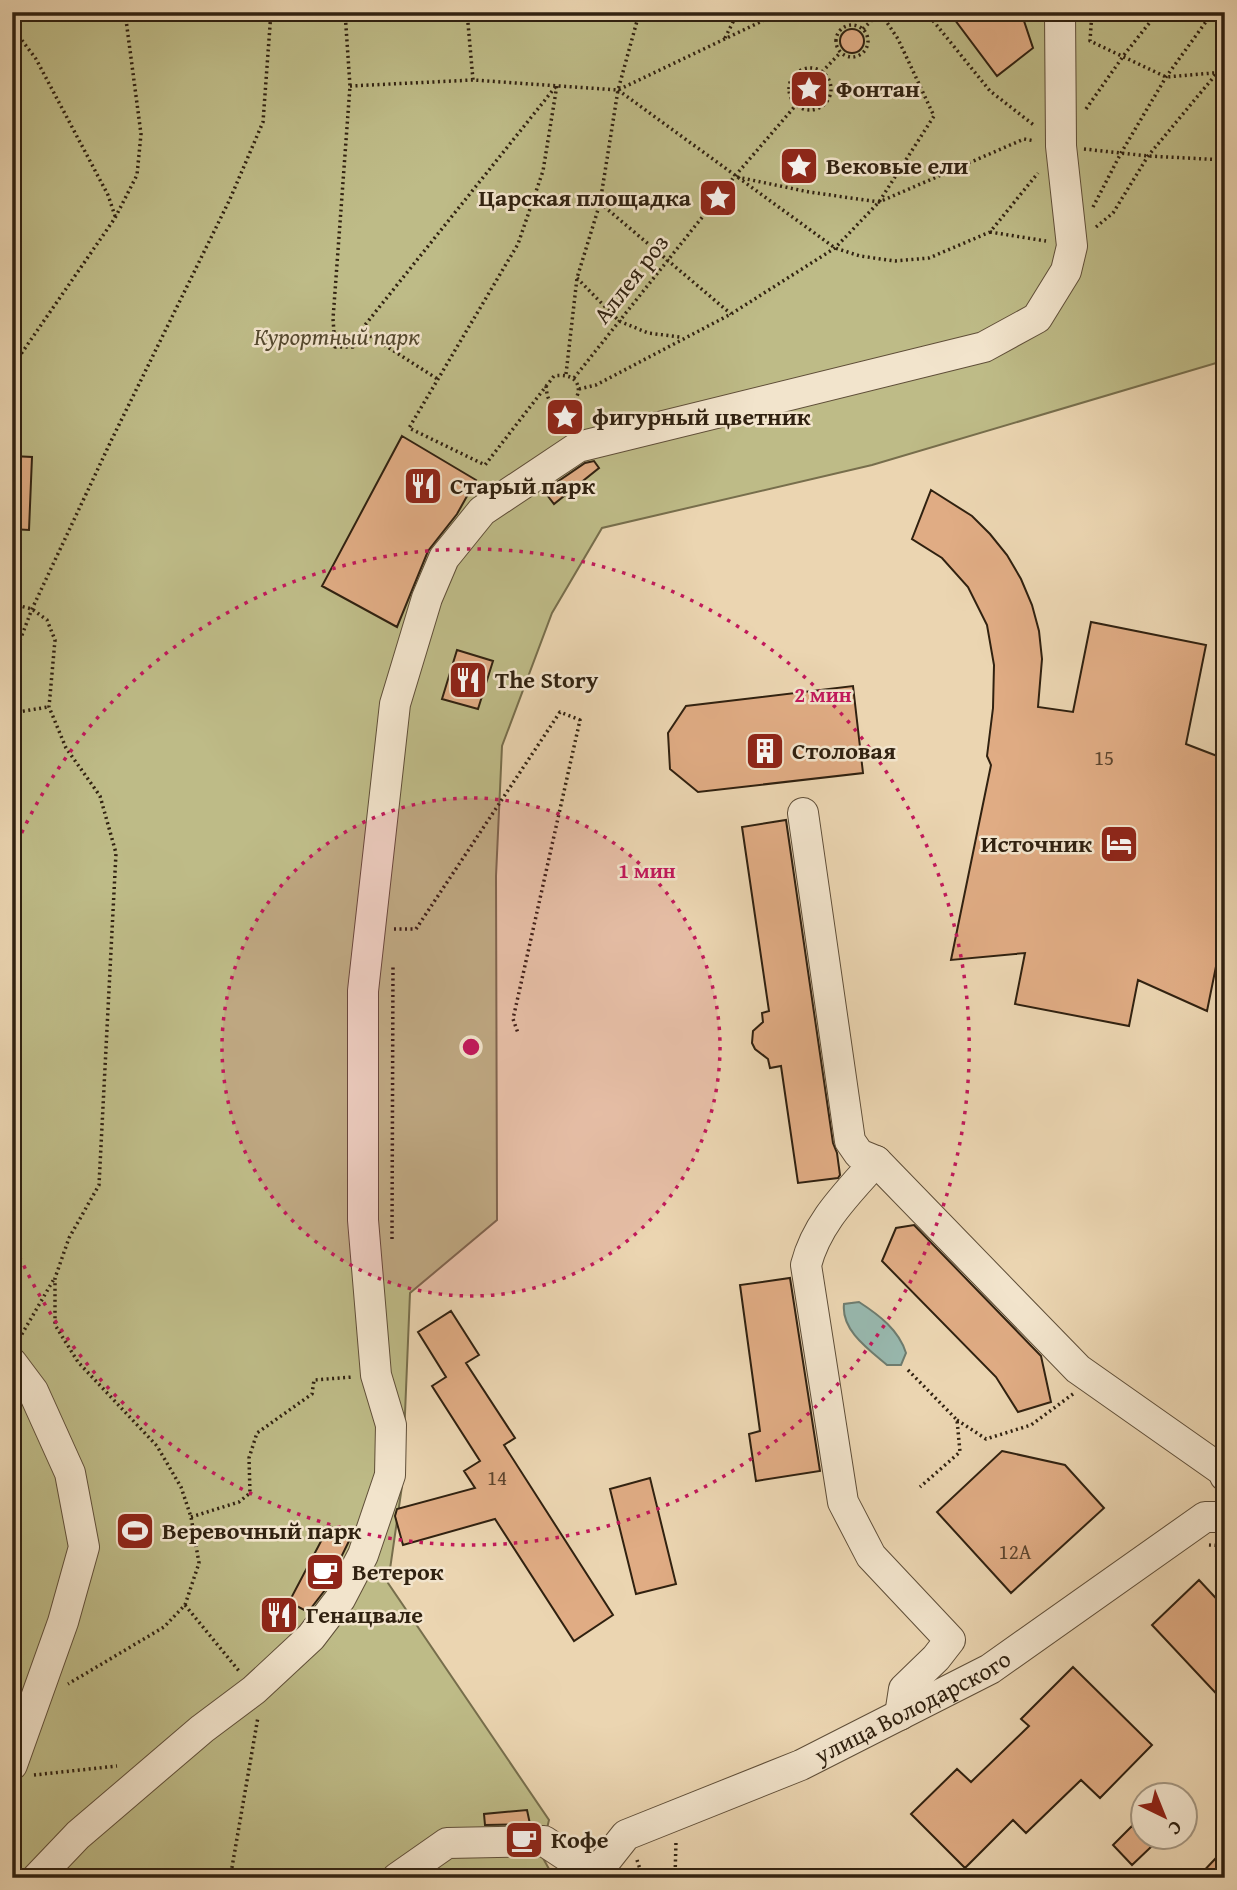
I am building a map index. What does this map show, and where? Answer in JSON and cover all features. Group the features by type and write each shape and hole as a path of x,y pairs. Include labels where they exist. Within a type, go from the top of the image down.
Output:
{"street":[{"path":"37,1878 78,1835 202,1728 254,1690 311,1637 340,1599 363,1555 390,1475 391,1425 376,1375 363,1220 363,991 395,704 427,598 444,558 482,511 578,447 984,347 1037,318 1066,271 1072,246 1060,146 1060,12"},
{"path":"803,813 850,1140 859,1154 876,1161 1078,1369 1223,1471 1225,1476"},
{"path":"876,1161 833,1209 812,1244 806,1265 843,1502 871,1556 950,1640 936,1658 904,1689 900,1715"},
{"path":"12,1363 33,1391 70,1473 84,1546 63,1622 33,1705 19,1770"},
{"name":"улица Володарского","path":"593,1876 626,1835 800,1765 990,1669 1205,1517 1225,1517"},
{"path":"397,1878 447,1843 544,1841 593,1876"}],"path":[{"path":"12,367 115,218 137,175 141,134 125,12"},
{"path":"12,661 32,609 230,199 263,122 271,12"},
{"path":"345,12 350,86 333,319 335,347 353,346 361,330 557,85"},
{"path":"467,12 473,80"},
{"path":"566,374 577,278 600,203 618,90 637,21 634,12"},
{"path":"724,39 738,12"},
{"path":"350,86 473,80 618,90 781,12"},
{"path":"579,389 596,385 682,337 731,314 835,248 879,202 934,116 898,38 880,12 863,29"},
{"path":"926,12 990,91 1060,146"},
{"path":"1092,12 1090,41 1166,77 1225,72"},
{"path":"1084,112 1158,12"},
{"path":"1090,211 1166,77 1213,12"},
{"path":"850,24 863,29 867,36 865,50 853,57 840,53 835,38 838,32 850,24"},
{"path":"12,27 36,59 108,195 115,218"},
{"path":"822,72 840,53"},
{"path":"808,67 822,72 827,76 831,90 826,103 814,110 796,105 788,92 791,79 808,67"},
{"path":"990,232 1072,246 1114,213 1148,156 1217,72"},
{"path":"546,386 551,402 559,407 568,406 576,399 579,389 574,378 566,374 554,376 546,386 485,466 410,428 519,244 543,171 557,85"},
{"path":"618,90 835,248 860,256 895,261 929,258 990,232 1060,146"},
{"name":"Аллея роз","path":"574,378 735,176 796,105"},
{"path":"735,176 809,192 879,202 1024,139 1148,156 1225,160"},
{"path":"600,203 731,314"},
{"path":"577,278 620,321 648,333 682,337"},
{"path":"361,330 439,380"},
{"path":"12,604 32,609 47,620 55,640 48,707 66,748 100,796 116,853 99,1185 69,1238 55,1278 12,1350"},
{"path":"12,713 48,707"},
{"path":"394,929 416,929 560,712 580,720 513,1020 518,1033"},
{"path":"392,1245 393,956"},
{"path":"33,1705 164,1626 185,1605 199,1563 191,1517 181,1487 157,1446 78,1362 55,1325 55,1278"},
{"path":"908,1370 957,1420 986,1439 1031,1425 1092,1379"},
{"path":"191,1517 239,1502 250,1493 249,1458 257,1433 312,1394 314,1380 376,1375"},
{"path":"920,1487 960,1452 957,1420"},
{"path":"185,1605 254,1690 261,1703 229,1875 237,1878"},
{"path":"19,1770 116,1767 129,1761"},
{"path":"675,1878 676,1848"},
{"path":"637,1861 643,1878"}],"green space":[{"name":"Курортный парк","path":"12,12 1225,12 1223,361 872,465 602,528 552,613 502,746 496,876 497,1220 410,1293 402,1486 388,1583 549,1820 544,1841 538,1849 554,1878 12,1878"}],"water":[{"name":"Фонтан","path":"809,77 817,81 821,89 817,97 809,101 801,97 797,89 801,81"},
{"path":"859,1302 881,1318 899,1337 906,1353 901,1365 887,1365 851,1331 844,1313 844,1304"}],"building":[{"path":"949,12 1021,12 1033,48 997,76"},
{"path":"852,29 861,32 864,41 861,50 852,53 843,50 840,41 843,32"},
{"path":"402,436 476,480 457,514 428,551 397,627 322,586"},
{"path":"12,456 32,457 29,530 12,529"},
{"path":"594,461 599,468 554,504 544,491 585,463"},
{"path":"931,490 972,516 1007,555 1021,579 1039,631 1042,659 1038,707 1073,712 1091,622 1206,645 1186,744 1225,759 1225,922 1207,1011 1138,980 1129,1026 1015,1004 1025,953 951,960 991,765 987,756 993,708 994,665 987,625 968,587 942,558 912,539"},
{"name":"The Story","path":"457,650 493,661 478,709 442,699"},
{"name":"Столовая","path":"853,686 863,773 698,792 670,769 668,733 686,706"},
{"path":"786,820 833,1143 840,1175 838,1178 798,1183 781,1066 770,1068 768,1059 755,1049 752,1043 753,1031 763,1022 762,1013 769,1011 742,827"},
{"path":"914,1225 1041,1356 1051,1402 1018,1412 996,1377 882,1261 896,1228"},
{"path":"790,1278 820,1471 756,1481 749,1434 760,1431 740,1285"},
{"path":"451,1311 479,1355 466,1363 515,1438 504,1445 613,1615 574,1641 495,1519 403,1545 395,1516 397,1509 475,1488 464,1471 480,1461 432,1386 446,1377 418,1332"},
{"path":"1002,1451 1065,1465 1104,1508 1011,1593 937,1512"},
{"path":"650,1478 676,1584 636,1594 610,1489"},
{"name":"Ветерок","path":"329,1526 351,1537 325,1590 308,1612 289,1602"},
{"path":"1199,1580 1225,1608 1225,1703 1152,1625"},
{"path":"1073,1667 1152,1745 1100,1798 1081,1780 1026,1833 1013,1820 965,1868 911,1814 957,1769 971,1782 1029,1726 1021,1719"},
{"path":"527,1810 530,1824 485,1825 484,1814"},
{"path":"1128,1830 1128,1852 1146,1852 1132,1865 1113,1845"},
{"path":"1216,1858 1225,1866 1225,1878 1197,1878"}],"place":[{"name":"Фонтан","path":"809,89"},
{"name":"Вековые ели","path":"799,166"},
{"name":"Царская площадка","path":"718,198"},
{"name":"фигурный цветник","path":"565,417"},
{"name":"Старый парк","path":"423,486"},
{"name":"The Story","path":"468,680"},
{"name":"Столовая","path":"765,751"},
{"name":"Источник","path":"1119,844"},
{"name":"Веревочный парк","path":"135,1531"},
{"name":"Ветерок","path":"325,1572"},
{"name":"Генацвале","path":"279,1615"},
{"name":"Кофе","path":"524,1840"}]}
